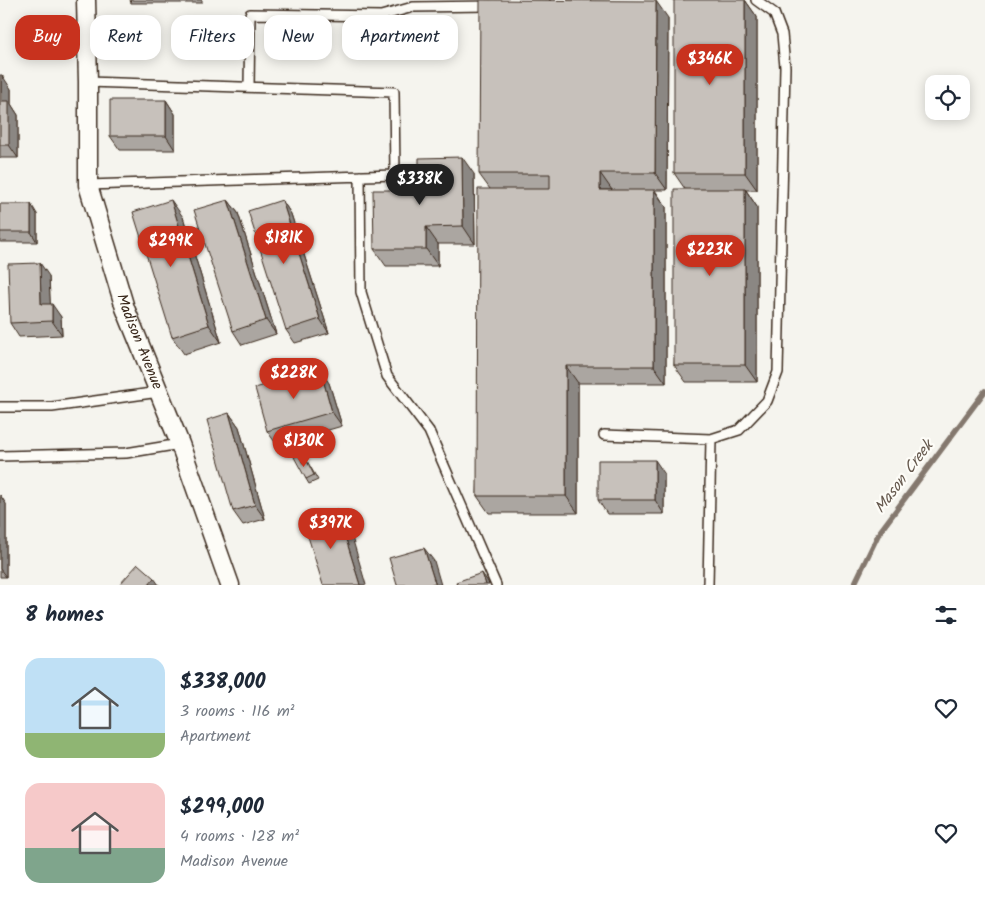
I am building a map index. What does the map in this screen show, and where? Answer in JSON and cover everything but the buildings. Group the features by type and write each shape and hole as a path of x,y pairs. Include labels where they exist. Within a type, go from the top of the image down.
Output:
{"street":[{"name":"Madison Avenue","path":"86,0 88,185 125,308 180,444 230,585"}],"lane":[{"path":"541,2 571,0"},
{"path":"604,435 711,439 739,430 766,401 778,372 785,67 782,34 774,13 756,0"},
{"path":"248,87 250,14 381,16 413,7 501,5"},
{"path":"88,82 394,92 395,175 88,185"},
{"path":"360,176 361,292 387,376 429,431 496,585"},
{"path":"0,407 52,407 159,392"},
{"path":"708,585 711,439"},
{"path":"0,456 126,453 180,444"}],"waterway":[{"name":"Mason Creek","path":"854,585 879,533 985,391"}]}
